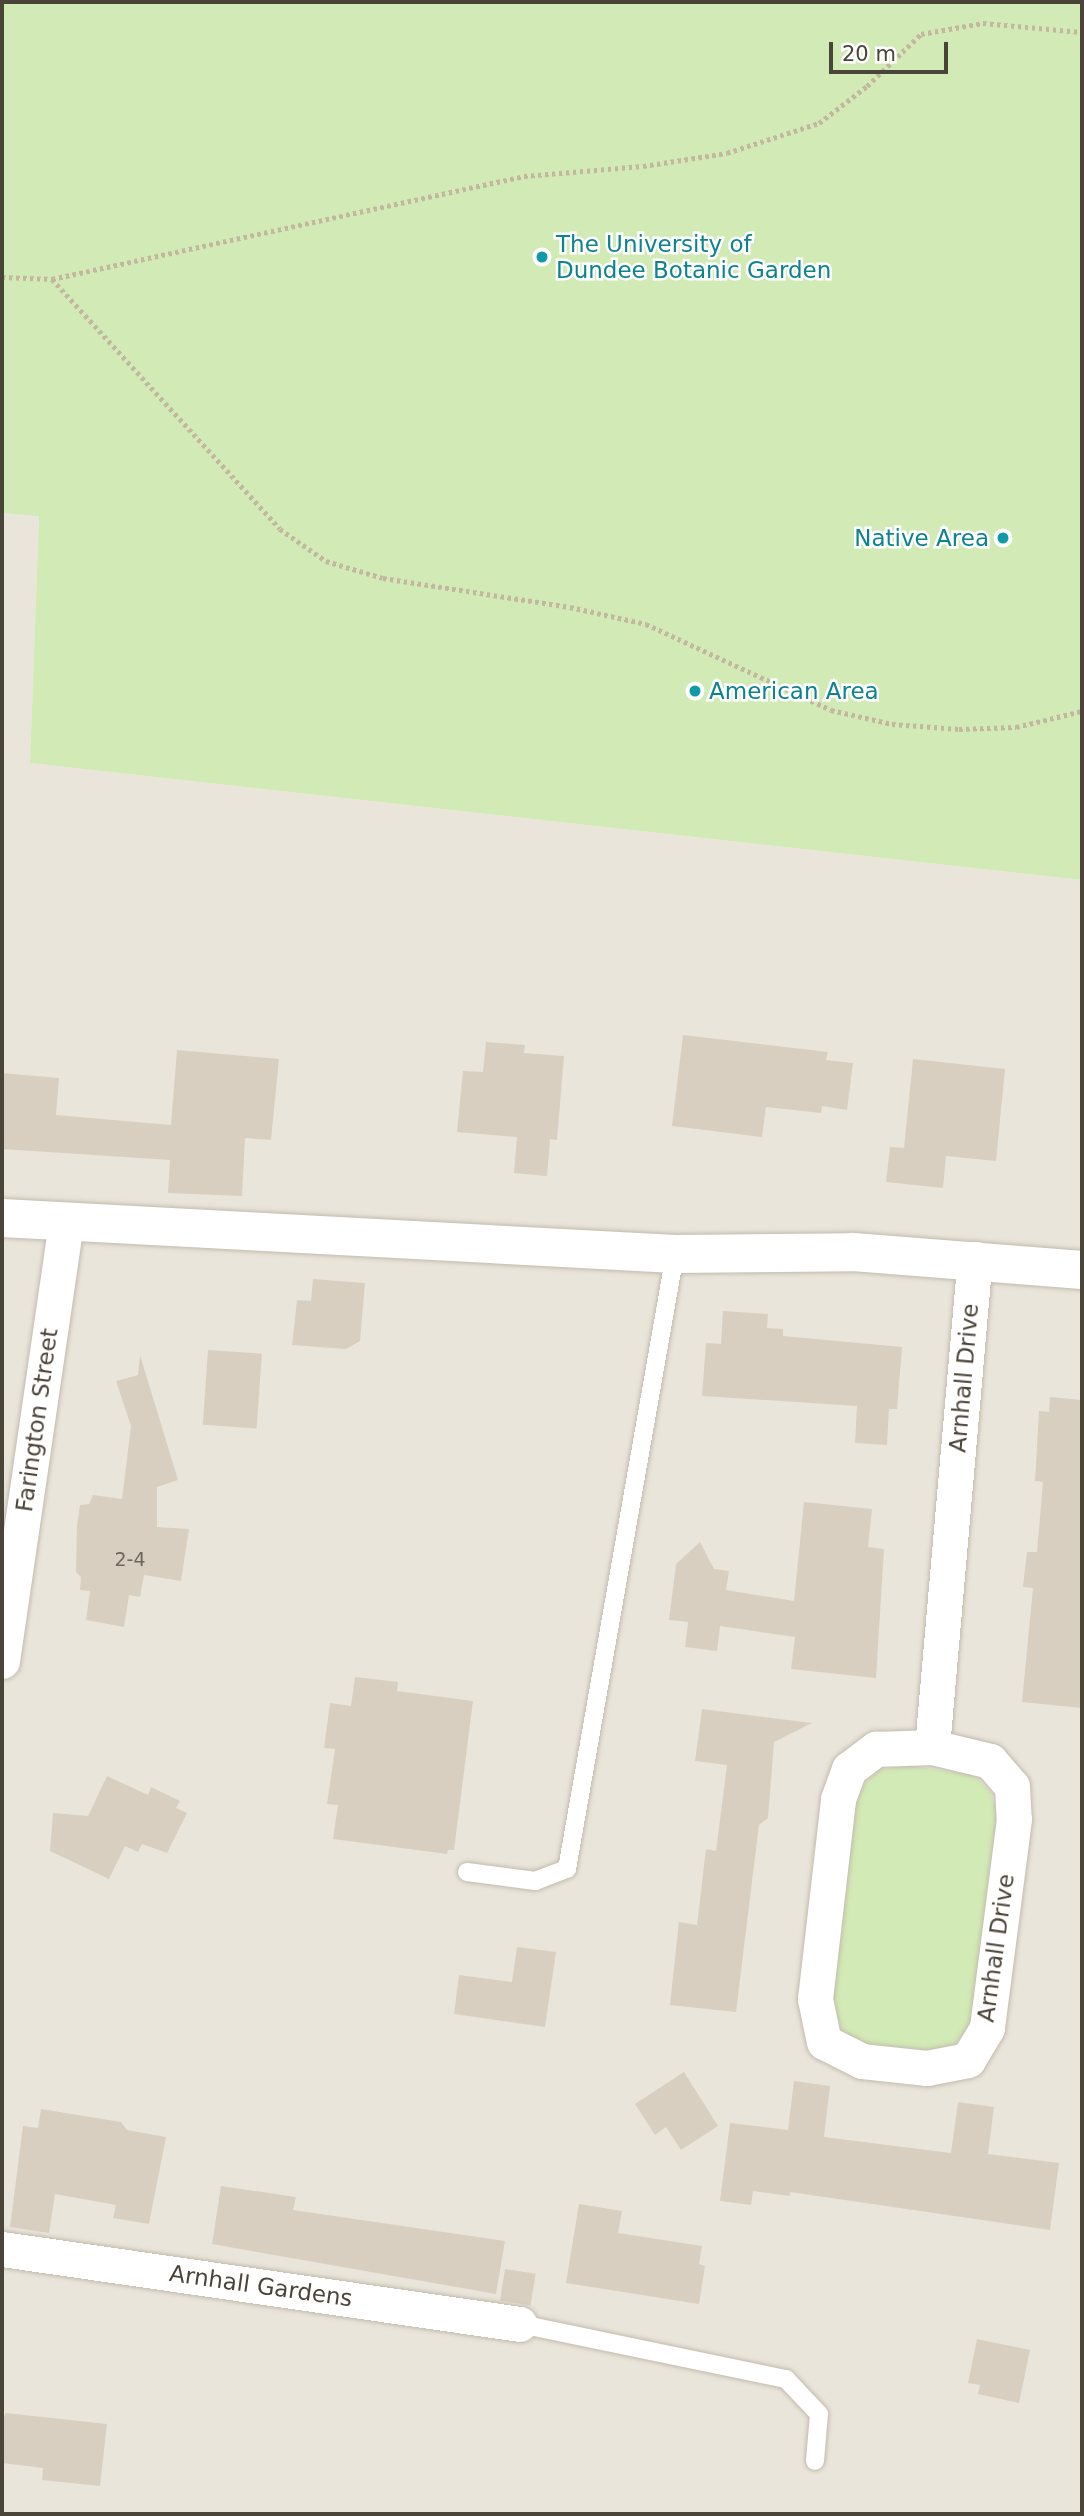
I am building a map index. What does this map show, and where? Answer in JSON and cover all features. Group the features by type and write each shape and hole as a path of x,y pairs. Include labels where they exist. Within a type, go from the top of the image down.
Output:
{"street":[{"path":"2,1218 675,1254 853,1252 975,1259 1082,1270"},
{"name":"Farington Street","path":"2,1661 66,1222"},
{"name":"Arnhall Drive","path":"932,1747 975,1259"},
{"name":"Arnhall Drive","path":"932,1747 990,1761 1012,1786 1014,1819 987,2028 968,2060 927,2068 862,2061 824,2042 815,1999 838,1799 849,1769 876,1749 932,1747"},
{"name":"Arnhall Gardens","path":"2,2249 520,2324"}],"lane":[{"path":"467,1872 535,1881 567,1869 675,1254"},
{"path":"520,2324 786,2379 820,2414 815,2461"}],"path":[{"path":"2,277 52,279 524,176 727,153 819,123 867,86 921,34 983,23 1082,32"},
{"path":"52,279 280,529 326,561 383,578 570,607 646,625 831,709 892,724 959,729 1016,727 1082,711"}],"shaded area":[{"path":"2,513 39,515 30,763 1082,880 1082,2514 2,2514"}],"green space":[{"name":"The University of Dundee Botanic Garden","path":"2,2 1082,2 1082,880 30,763 39,516 2,513"},
{"path":"905,1765 972,1775 990,1791 998,1816 972,2023 956,2043 931,2051 865,2046 843,2031 831,2002 857,1793 877,1771"}],"building":[{"path":"683,1035 828,1052 826,1060 853,1063 847,1110 822,1106 821,1113 766,1107 762,1137 672,1126"},
{"path":"486,1042 525,1045 524,1053 564,1056 557,1140 550,1139 547,1176 514,1173 517,1137 457,1132 463,1071 483,1072"},
{"path":"177,1050 279,1059 271,1140 245,1138 242,1196 168,1193 170,1160 2,1149 2,1073 59,1078 56,1115 171,1125"},
{"path":"913,1059 1005,1069 996,1161 946,1156 943,1188 886,1182 890,1147 904,1148"},
{"path":"313,1279 365,1283 360,1341 346,1349 292,1345 297,1300 311,1301"},
{"path":"723,1311 768,1314 767,1328 783,1329 783,1336 902,1347 897,1409 889,1409 887,1445 855,1443 857,1406 702,1396 706,1343 721,1344"},
{"path":"208,1350 262,1354 257,1429 203,1425"},
{"path":"140,1355 178,1480 157,1487 157,1527 189,1529 181,1581 144,1575 140,1597 129,1595 124,1627 86,1620 90,1591 80,1590 81,1577 76,1572 77,1525 80,1505 89,1504 93,1495 122,1499 131,1426 116,1381 138,1375"},
{"path":"1050,1397 1082,1400 1082,1708 1022,1702 1033,1588 1023,1587 1027,1552 1037,1552 1043,1482 1035,1481 1039,1411 1049,1412"},
{"path":"804,1502 872,1509 868,1547 884,1549 876,1678 791,1669 795,1637 720,1626 717,1651 685,1647 688,1622 669,1620 676,1564 700,1542 714,1569 729,1571 726,1590 794,1601"},
{"path":"355,1677 398,1682 397,1691 473,1701 454,1850 448,1850 447,1854 333,1839 338,1805 327,1804 335,1749 324,1748 330,1703 351,1706"},
{"path":"702,1709 812,1723 774,1742 768,1818 759,1825 736,2012 670,2005 679,1922 697,1925 706,1849 716,1851 727,1765 695,1761"},
{"path":"107,1776 148,1795 151,1787 180,1801 176,1808 187,1813 167,1853 142,1844 138,1852 125,1846 109,1879 50,1851 53,1813 88,1816"},
{"path":"517,1947 556,1952 545,2027 454,2014 459,1975 512,1982"},
{"path":"684,2072 718,2126 681,2150 666,2127 655,2135 635,2104"},
{"path":"794,2081 830,2086 824,2137 951,2153 958,2102 994,2107 988,2154 1059,2163 1050,2230 790,2192 790,2196 753,2191 751,2205 720,2201 730,2123 788,2130"},
{"path":"41,2109 121,2122 127,2130 166,2137 149,2224 113,2218 116,2205 55,2194 49,2233 10,2227 23,2126 38,2128"},
{"path":"221,2186 296,2197 293,2210 505,2241 496,2294 212,2244"},
{"path":"579,2204 622,2211 618,2233 702,2246 699,2264 705,2266 699,2304 566,2283"},
{"path":"505,2269 536,2274 531,2305 500,2301"},
{"path":"977,2339 1030,2350 1019,2403 978,2394 980,2385 968,2383"},
{"path":"6,2413 107,2424 100,2486 42,2480 43,2468 2,2463 2,2420"}],"place":[{"name":"The University of Dundee Botanic Garden","path":"542,257"},
{"name":"Native Area","path":"1003,538"},
{"name":"American Area","path":"695,691"}]}
